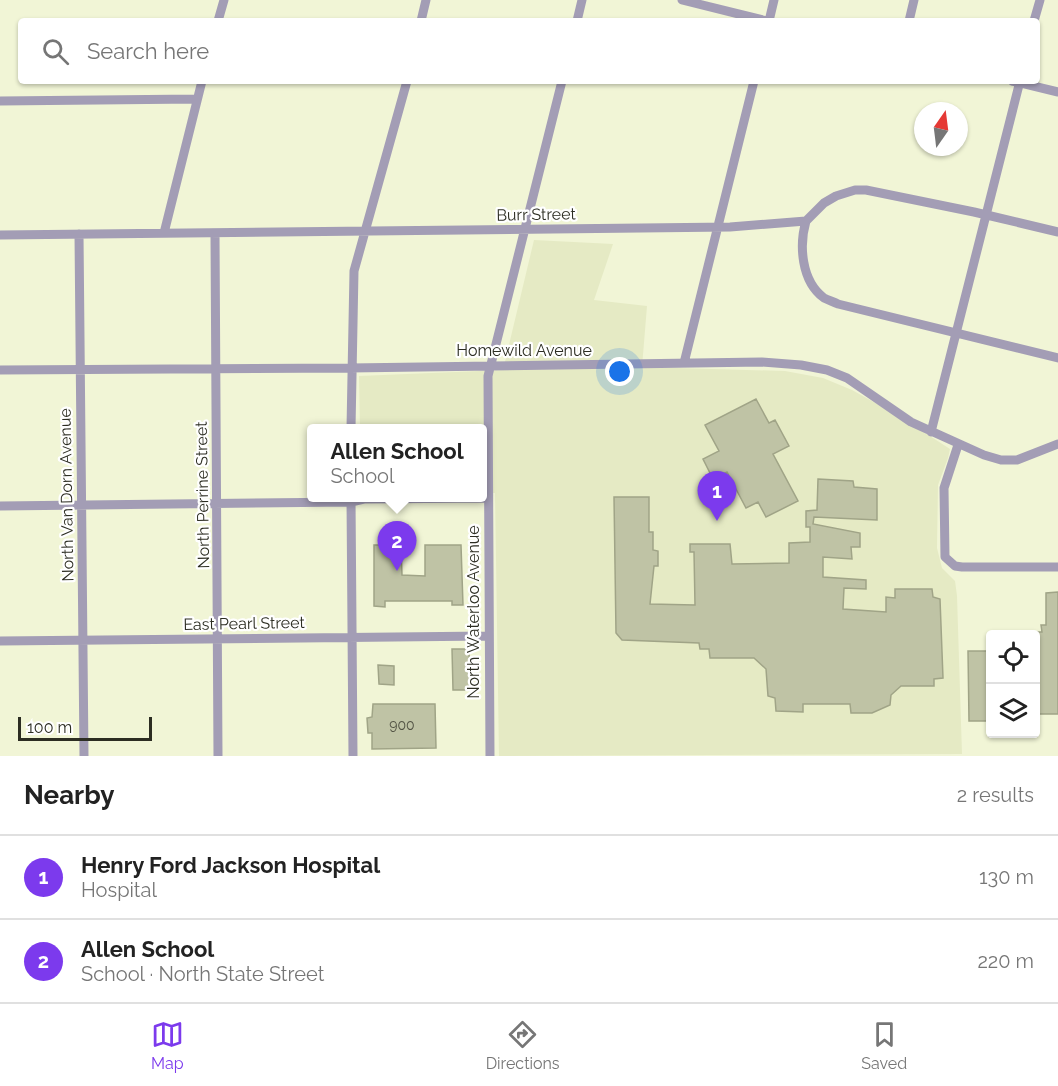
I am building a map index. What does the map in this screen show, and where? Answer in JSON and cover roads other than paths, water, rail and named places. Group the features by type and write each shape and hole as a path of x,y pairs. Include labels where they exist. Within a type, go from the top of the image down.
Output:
{"street":[{"path":"219,18 224,0"},
{"path":"422,18 426,0"},
{"path":"578,18 582,0"},
{"path":"681,0 756,18"},
{"path":"769,18 774,0"},
{"path":"910,18 914,0"},
{"path":"1035,18 1040,0"},
{"path":"164,233 201,84"},
{"path":"351,424 350,368 354,271 406,84"},
{"name":"North Waterloo Avenue","path":"486,424 489,365 561,84"},
{"path":"684,363 753,84"},
{"path":"931,432 987,215 1017,84"},
{"path":"1025,84 1058,92"},
{"path":"0,101 196,99"},
{"path":"1058,232 866,189 855,190 824,202 806,221 802,234 806,273 824,297 838,304 1058,358"},
{"name":"Burr Street","path":"0,235 717,227 806,221"},
{"name":"North Perrine Street","path":"215,233 218,756"},
{"name":"North Van Dorn Avenue","path":"79,234 84,756"},
{"name":"Homewild Avenue","path":"0,370 762,362 801,365 827,370 847,378 911,422 958,445 1001,460 1017,459 1058,444"},
{"path":"958,445 944,488 944,552 950,562 955,567 1058,567"},
{"name":"North Waterloo Avenue","path":"487,460 490,756"},
{"path":"0,506 307,501"},
{"path":"351,502 353,756"},
{"name":"East Pearl Street","path":"0,641 488,636"}],"place":[{"name":"Henry Ford Jackson Hospital","path":"717,521"},
{"name":"Allen School","path":"397,571"}]}
